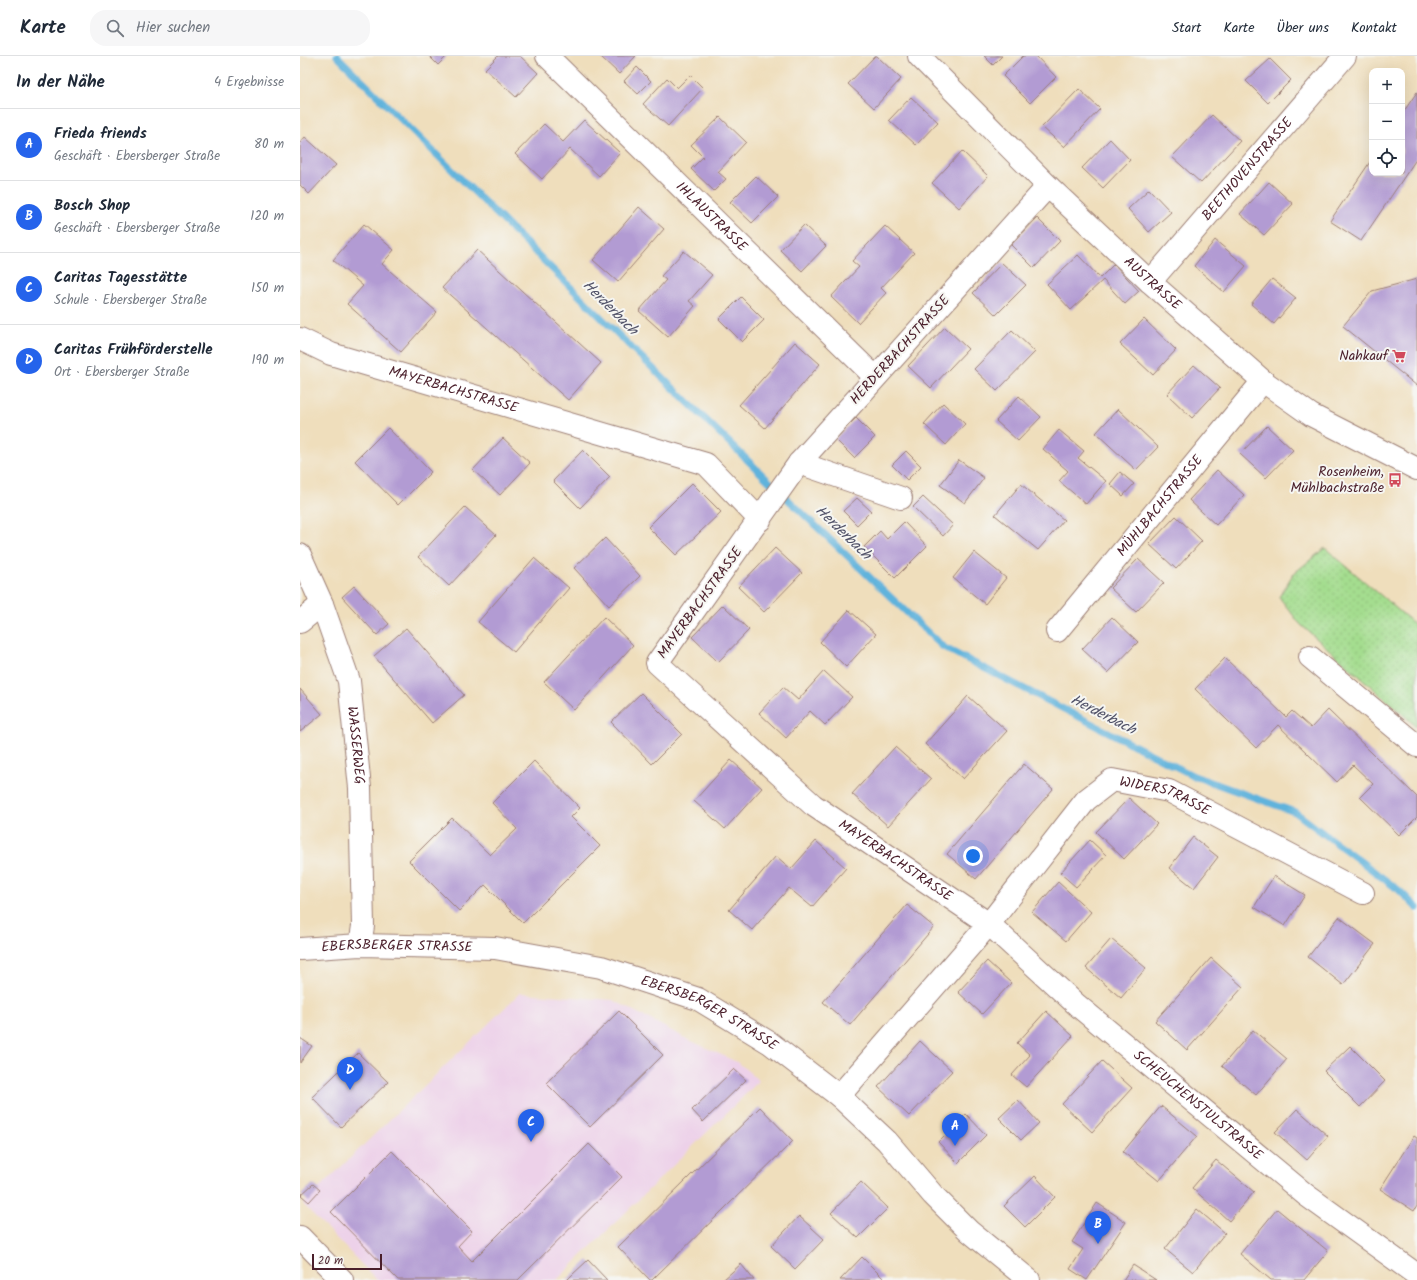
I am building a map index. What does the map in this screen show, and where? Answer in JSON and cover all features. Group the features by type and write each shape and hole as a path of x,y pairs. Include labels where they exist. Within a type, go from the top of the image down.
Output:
{"street":[{"name":"IHLAUSTRASSE","path":"547,56 875,377"},
{"name":"AUSTRASSE","path":"919,56 1048,186 1150,282 1263,381 1311,415 1417,469"},
{"name":"BEETHOVENSTRASSE","path":"1150,282 1345,56"},
{"name":"HERDERBACHSTRASSE","path":"761,518 798,464 1048,186"},
{"name":"MAYERBACHSTRASSE","path":"300,339 331,354 706,464 761,518 657,663 813,805 989,924"},
{"name":"MÜHLBACHSTRASSE","path":"1057,631 1263,381"},
{"path":"798,464 901,498"},
{"name":"WASSERWEG","path":"300,555 322,604 349,681 360,788 363,926 360,945"},
{"path":"300,622 322,604"},
{"path":"1310,658 1417,746"},
{"name":"WIDERSTRASSE","path":"989,924 1086,800 1112,780 1169,791 1363,893"},
{"path":"839,1096 989,924"},
{"name":"SCHEUCHENSTULSTRASSE","path":"989,924 1077,1006 1306,1195 1417,1275"},
{"name":"EBERSBERGER STRASSE","path":"300,949 360,945 495,948 601,967 698,1000 770,1043 839,1096 887,1141 933,1195 969,1231 1030,1280"},
{"path":"300,1237 342,1280"}],"shaded area":[{"path":"520,993 613,1000 689,1040 739,1063 759,1081 557,1280 377,1280 303,1204"}],"green space":[{"path":"1325,548 1417,626 1417,727 1300,624 1279,597 1293,574"}],"building":[{"path":"429,56 447,56 438,65"},
{"path":"498,56 520,56 538,73 516,97 485,69"},
{"path":"600,56 636,56 619,74"},
{"path":"875,56 877,56 901,79 874,108 848,84"},
{"path":"984,56 1002,56 993,65"},
{"path":"1023,56 1036,56 1056,77 1030,103 1003,76"},
{"path":"1270,59 1291,80 1268,103 1246,81"},
{"path":"637,67 651,81 638,94 624,81"},
{"path":"690,75 703,88 668,126 643,104 667,78 677,88"},
{"path":"1079,89 1100,109 1064,147 1042,127"},
{"path":"1417,92 1417,158 1405,176 1405,140 1405,110"},
{"path":"911,97 938,122 916,145 889,120"},
{"path":"1212,115 1240,141 1201,183 1172,157"},
{"path":"720,117 746,142 718,172 726,179 714,191 691,169 703,157 691,145"},
{"path":"584,120 620,153 599,176 570,149 542,179 515,154 544,124 563,142"},
{"path":"305,137 336,165 309,194 300,185 300,143"},
{"path":"1110,139 1130,160 1103,188 1082,168"},
{"path":"962,151 988,176 959,208 932,183"},
{"path":"1369,163 1369,176 1405,176 1361,241 1330,221"},
{"path":"756,176 778,197 752,223 730,202"},
{"path":"1269,182 1293,204 1264,235 1240,214"},
{"path":"1149,189 1171,212 1149,232 1128,209"},
{"path":"639,207 664,229 618,282 593,260"},
{"path":"1037,218 1060,241 1034,268 1011,245"},
{"path":"364,224 394,250 382,264 437,312 401,352 347,304 363,286 333,260"},
{"path":"804,225 826,246 802,271 780,250"},
{"path":"885,226 914,253 881,288 886,293 858,323 831,297 859,267 852,261"},
{"path":"1215,240 1246,266 1224,292 1194,266"},
{"path":"477,250 601,363 568,400 442,288"},
{"path":"684,251 712,275 689,301 695,306 668,337 639,311 666,280 661,276"},
{"path":"1078,255 1100,278 1114,264 1139,291 1125,304 1103,280 1071,310 1047,284"},
{"path":"1002,263 1026,285 996,315 973,293"},
{"path":"1272,279 1296,298 1274,324 1251,304"},
{"name":"Nahkauf","path":"1417,279 1417,386 1343,326 1372,291"},
{"path":"741,297 764,320 742,342 719,319"},
{"path":"1144,319 1176,350 1153,375 1120,344"},
{"path":"945,327 968,349 931,388 908,366"},
{"path":"1012,330 1035,352 997,391 974,369"},
{"path":"795,342 820,364 765,428 739,405"},
{"path":"1194,365 1220,388 1192,418 1167,394"},
{"path":"1019,396 1041,417 1018,441 996,421"},
{"path":"943,403 965,424 946,445 924,424"},
{"path":"1118,409 1158,447 1136,470 1096,433"},
{"path":"856,418 875,437 854,458 835,439"},
{"path":"1267,426 1293,450 1266,478 1240,454"},
{"path":"388,428 431,472 398,505 355,461"},
{"path":"1059,430 1084,451 1078,458 1106,481 1086,504 1059,481 1068,471 1043,449"},
{"path":"503,438 530,463 500,495 473,470"},
{"path":"583,450 610,477 580,508 553,481"},
{"path":"906,451 921,466 907,480 892,465"},
{"path":"959,460 984,478 965,503 940,485"},
{"path":"1217,470 1244,495 1216,525 1189,500"},
{"path":"1120,472 1134,484 1123,496 1110,484"},
{"path":"692,483 721,512 676,555 648,527"},
{"path":"1021,484 1064,520 1038,550 995,515"},
{"path":"923,497 953,525 943,536 913,507"},
{"path":"857,498 871,511 857,525 843,511"},
{"path":"465,507 496,535 449,586 418,557"},
{"path":"1176,516 1202,541 1176,569 1149,544"},
{"path":"904,522 927,546 895,578 864,547 880,531 887,539"},
{"path":"605,538 640,576 609,606 574,568"},
{"path":"775,548 802,573 764,612 738,587"},
{"path":"974,552 1006,578 985,604 953,578"},
{"path":"534,558 569,588 514,652 478,622"},
{"path":"1138,559 1164,583 1136,612 1110,588"},
{"path":"354,586 389,624 377,635 342,597"},
{"path":"723,605 749,630 718,662 692,637"},
{"path":"849,610 876,634 846,667 820,642"},
{"path":"604,617 633,645 574,710 544,682"},
{"path":"1112,617 1138,642 1108,673 1082,649"},
{"path":"406,628 464,695 432,723 374,656"},
{"path":"1225,658 1286,717 1292,711 1311,728 1328,710 1417,797 1417,817 1399,835 1360,797 1373,784 1353,765 1337,782 1278,725 1256,748 1195,689"},
{"path":"824,671 852,697 825,725 810,711 786,738 759,713 783,687 798,700"},
{"path":"300,689 322,714 300,732"},
{"path":"641,693 682,734 652,764 611,722"},
{"path":"968,696 1007,731 963,779 925,744"},
{"path":"895,747 931,779 888,826 852,794"},
{"path":"731,760 762,788 725,829 694,801"},
{"path":"534,761 580,808 571,817 600,846 523,923 485,885 459,911 409,861 452,818 490,855 517,829 492,803"},
{"path":"1024,764 1053,789 976,879 947,854"},
{"path":"1129,798 1157,824 1124,859 1096,832"},
{"path":"1193,837 1218,857 1194,888 1169,868"},
{"path":"1090,840 1106,855 1076,887 1060,873"},
{"path":"816,841 846,868 812,907 789,888 752,930 729,910 776,856 791,869"},
{"path":"1274,876 1305,895 1285,926 1254,907"},
{"path":"1058,882 1091,912 1066,941 1032,912"},
{"path":"907,905 934,927 850,1025 823,1002"},
{"path":"1339,917 1375,944 1343,985 1308,957"},
{"path":"1111,939 1146,968 1121,998 1086,968"},
{"path":"1211,958 1243,987 1187,1050 1155,1021"},
{"path":"987,961 1011,983 982,1014 958,992"},
{"path":"619,1011 663,1055 590,1127 546,1083"},
{"path":"1046,1011 1073,1036 1026,1087 1012,1075 1030,1055 1017,1043"},
{"path":"1253,1030 1287,1059 1256,1095 1222,1066"},
{"path":"300,1038 312,1046 300,1063"},
{"path":"920,1041 952,1071 909,1116 878,1087"},
{"path":"1350,1046 1385,1081 1360,1107 1324,1071"},
{"path":"358,1053 388,1082 341,1127 312,1097"},
{"path":"1102,1061 1132,1088 1092,1132 1062,1104"},
{"path":"734,1069 746,1080 703,1122 692,1110"},
{"path":"1018,1100 1039,1123 1021,1140 999,1118"},
{"path":"1161,1106 1197,1136 1159,1181 1123,1152"},
{"path":"760,1107 793,1141 652,1280 650,1280 618,1247"},
{"path":"1297,1109 1328,1136 1307,1160 1275,1132"},
{"path":"966,1114 986,1135 958,1163 938,1142"},
{"path":"1414,1136 1417,1138 1417,1206 1414,1211 1380,1189"},
{"path":"589,1144 622,1177 518,1280 398,1280 331,1212 392,1151 472,1231 458,1246 472,1261"},
{"path":"1216,1160 1254,1192 1229,1221 1192,1188"},
{"path":"1035,1176 1055,1197 1025,1227 1004,1206"},
{"path":"861,1182 888,1208 858,1238 831,1213"},
{"path":"313,1184 320,1190 309,1202 301,1195"},
{"path":"1097,1203 1126,1222 1087,1280 1070,1269 1083,1249 1072,1242"},
{"path":"1197,1209 1225,1233 1193,1272 1165,1249"},
{"path":"1277,1209 1328,1251 1304,1280 1271,1280 1240,1254"},
{"path":"799,1216 824,1239 795,1269 771,1246"},
{"path":"862,1257 885,1280 840,1280"},
{"path":"588,1260 607,1280 567,1280 572,1275"},
{"path":"741,1264 754,1280 723,1280"},
{"path":"1133,1265 1156,1280 1123,1280"}],"waterway":[{"name":"Herderbach","path":"337,56 633,349 943,647 1194,776 1295,812 1400,891 1417,908"}],"place":[{"name":"Nahkauf","path":"1399,356"},
{"name":"Rosenheim, Mühlbachstraße","path":"1395,480"},
{"name":"Caritas Frühförderstelle","path":"350,1090"},
{"name":"Caritas Tagesstätte","path":"531,1142"},
{"name":"Frieda friends","path":"955,1146"},
{"name":"Bosch Shop","path":"1098,1244"}]}
